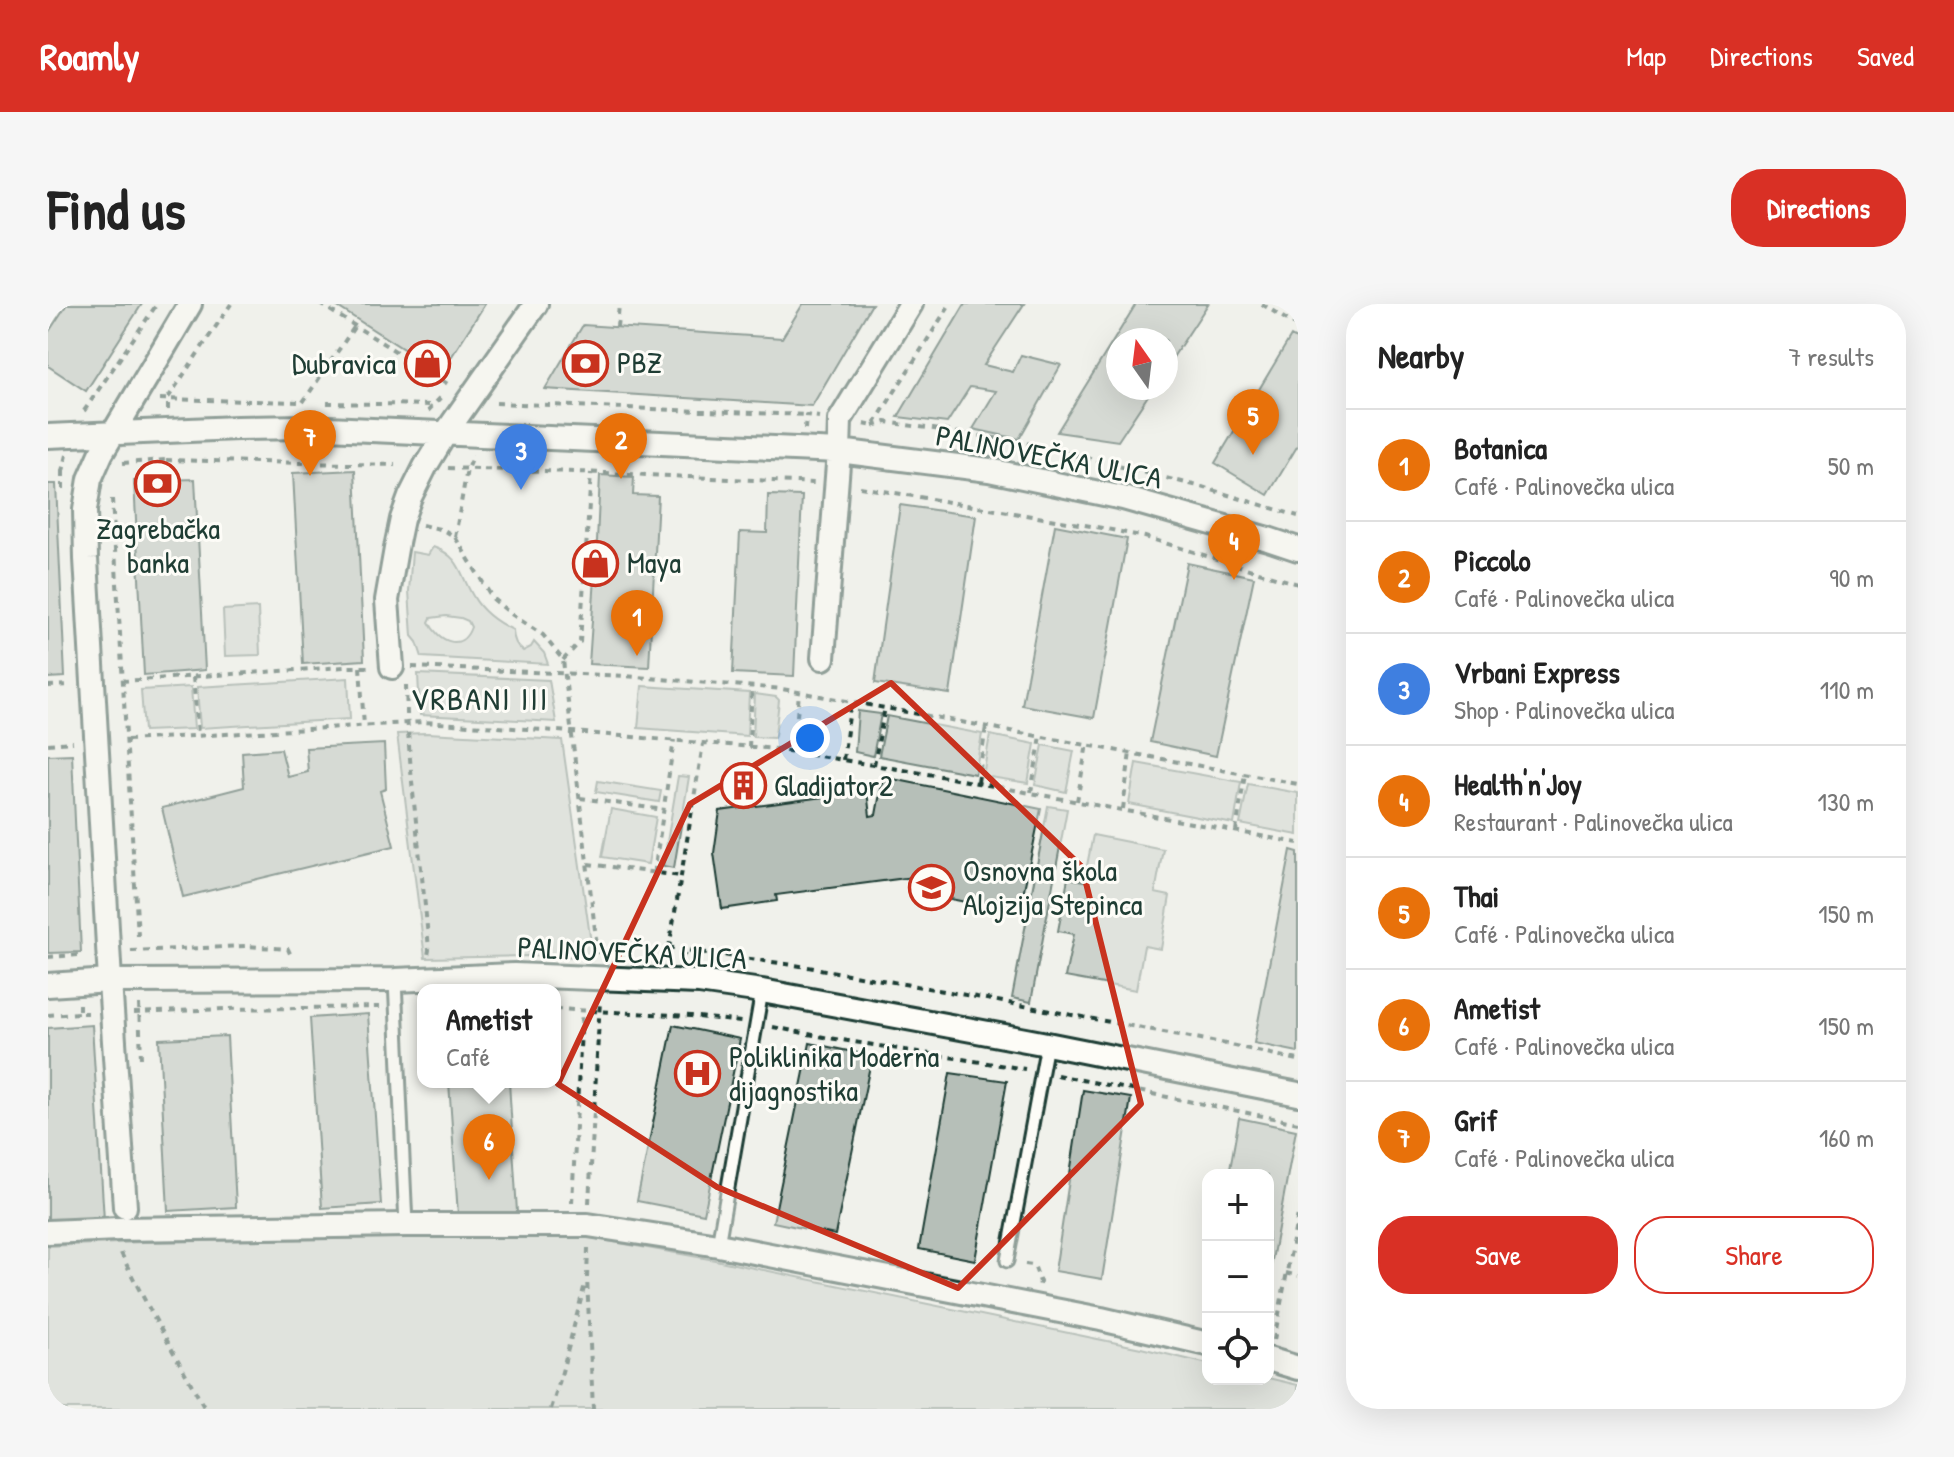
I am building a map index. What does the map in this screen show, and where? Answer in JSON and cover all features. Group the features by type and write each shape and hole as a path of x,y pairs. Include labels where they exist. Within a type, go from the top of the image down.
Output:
{"street":[{"path":"122,1218 85,510 90,479 112,433 190,304"},
{"path":"399,667 387,600 402,519 410,497 445,434 536,304"},
{"path":"823,658 840,420 911,304"},
{"name":"PALINOVEČKA ULICA","path":"48,436 305,427 839,451 989,470 1108,495 1298,549"},
{"name":"PALINOVEČKA ULICA","path":"48,985 110,981 395,980 514,975 699,982 1047,1044 1298,1094"},
{"path":"48,1232 122,1218 406,1225 580,1225 718,1245 1101,1319 1202,1343"},
{"path":"1274,1356 1298,1368"}],"lane":[{"path":"395,980 406,1225"},
{"path":"718,1245 762,991"},
{"path":"1007,1261 1047,1044"}],"path":[{"path":"83,412 157,304"},
{"path":"168,398 231,304"},
{"path":"320,304 451,386"},
{"path":"617,327 619,304"},
{"path":"873,426 950,304"},
{"path":"1262,304 1298,327"},
{"path":"303,402 355,326"},
{"path":"496,403 806,415"},
{"path":"840,420 873,426 886,422 1022,442 1202,487 1298,516"},
{"path":"165,460 395,465"},
{"path":"455,537 467,469 837,484 882,489 1145,537 1298,584"},
{"path":"563,660 580,642 591,473"},
{"path":"112,488 138,936"},
{"path":"417,524 444,530 455,537 493,599 543,635 563,660 601,978 580,1225"},
{"path":"360,667 364,726"},
{"path":"399,667 429,950 425,961"},
{"path":"122,681 399,667 565,673 752,687 885,707 1298,784"},
{"path":"193,677 198,735"},
{"path":"48,686 72,685"},
{"path":"749,747 752,687"},
{"path":"794,752 799,692"},
{"path":"843,760 851,701"},
{"path":"874,765 885,707"},
{"path":"127,740 424,722 674,740 794,752 874,765 1298,843"},
{"path":"977,783 986,726"},
{"path":"1030,793 1041,736"},
{"path":"654,873 674,740"},
{"path":"48,744 76,742"},
{"path":"666,966 703,743"},
{"path":"1077,801 1087,744"},
{"path":"1123,809 1130,752"},
{"path":"1236,831 1245,774"},
{"path":"580,798 664,810"},
{"path":"588,864 680,876"},
{"path":"668,947 686,950"},
{"path":"48,957 79,955"},
{"path":"138,1013 396,1008"},
{"path":"561,1009 691,1016 756,1024 1042,1071 1298,1123"},
{"path":"582,1010 580,1225 587,1278 593,1409"},
{"path":"48,1015 79,1013"},
{"path":"1274,1334 1298,1214"},
{"path":"122,1218 118,1248 144,1303 205,1409"},
{"path":"1286,1273 1298,1276"},
{"path":"551,1409 587,1278"}],"highlighted area":[{"path":"891,683 1082,867 1141,1104 958,1288 717,1187 558,1084 690,804"}],"shaded area":[{"path":"433,547 455,561 481,607 513,630 515,642 523,651 534,642 544,653 548,664 422,657 412,636 409,591 412,552 428,555","holes":["446,616 468,621 471,627 467,635 456,642 444,639 429,622 431,618"]},
{"path":"258,608 260,655 225,656 223,610"},
{"path":"418,674 549,680 556,722 420,715"},
{"path":"348,678 350,719 200,728 197,687"},
{"path":"642,686 749,693 747,736 638,728"},
{"path":"191,687 194,729 144,731 141,690"},
{"path":"755,694 779,700 774,738 753,737"},
{"path":"858,711 881,714 873,756 855,752"},
{"path":"887,716 982,734 975,774 879,756"},
{"path":"397,734 562,740 593,957 425,958"},
{"path":"990,735 1035,744 1028,783 983,776"},
{"path":"1043,745 1074,751 1066,792 1035,785"},
{"path":"1136,763 1241,782 1234,824 1129,804"},
{"path":"678,776 689,777 674,868 663,866"},
{"path":"598,781 661,791 659,802 596,792"},
{"path":"1248,784 1298,793 1298,835 1240,824"},
{"path":"1048,806 1067,809 1031,1002 1012,998"},
{"path":"611,809 656,817 648,864 602,857"},
{"path":"1093,835 1163,849 1155,893 1170,896 1161,949 1144,946 1136,990 1065,977 1074,934 1058,931 1068,878 1084,881"},
{"path":"574,1235 715,1260 1202,1363 1202,1385 1274,1385 1274,1379 1298,1385 1298,1409 48,1409 48,1246"}],"building":[{"path":"67,304 142,304 86,391 48,366 48,333"},
{"path":"333,304 485,304 441,373"},
{"path":"803,304 872,304 812,406 545,389 583,325 782,338"},
{"path":"965,304 1024,304 984,365 1013,372 1021,355 1061,365 1019,439 973,429 996,391 970,387 947,423 898,417"},
{"path":"1136,304 1208,304 1178,350 1178,328 1121,328"},
{"path":"1291,336 1298,340 1298,445 1268,495 1215,463"},
{"path":"1106,353 1106,400 1145,400 1118,441 1057,432"},
{"path":"355,470 364,660 303,664 293,473"},
{"path":"600,475 634,477 633,495 658,496 649,667 589,664"},
{"path":"195,479 205,670 144,675 134,481"},
{"path":"48,484 56,484 65,677 48,678"},
{"path":"768,495 802,496 794,676 733,673 740,532 767,533"},
{"path":"900,505 976,516 950,694 875,683"},
{"path":"1055,525 1127,539 1094,718 1022,705"},
{"path":"1187,563 1254,577 1216,756 1150,742"},
{"path":"384,744 386,789 380,791 394,846 183,897 162,808 244,787 242,752 281,749 288,777 308,772 306,748"},
{"path":"72,754 81,952 48,953 48,755"},
{"path":"883,777 1041,809 1019,913 931,895 929,875 776,895 777,901 722,909 714,853 720,811 867,791 870,816 876,815"},
{"name":"Gladijator2","path":"734,781 753,783 752,789 733,788"},
{"path":"1291,850 1298,852 1298,1052 1254,1043"},
{"path":"368,1014 381,1204 322,1208 310,1018"},
{"path":"92,1025 104,1220 48,1224 48,1028"},
{"path":"673,1025 740,1039 704,1214 637,1201"},
{"path":"227,1036 236,1207 168,1211 159,1039"},
{"path":"810,1043 872,1056 835,1235 773,1222"},
{"path":"950,1073 1007,1081 975,1260 919,1249"},
{"path":"449,1088 509,1088 517,1212 458,1215"},
{"path":"1083,1090 1131,1098 1102,1279 1055,1271"},
{"path":"1239,1118 1296,1130 1274,1249 1274,1169 1230,1169"}],"place":[{"name":"PBZ","path":"586,363"},
{"name":"Dubravica","path":"427,364"},
{"name":"Thai","path":"1253,455"},
{"name":"Grif","path":"310,476"},
{"name":"Piccolo","path":"621,479"},
{"name":"Zagrebačka banka","path":"158,483"},
{"name":"Vrbani Express","path":"521,490"},
{"name":"Maya","path":"596,563"},
{"name":"Health'n'Joy","path":"1234,580"},
{"name":"Botanica","path":"637,656"},
{"name":"Gladijator2","path":"743,786"},
{"name":"Osnovna škola Alojzija Stepinca","path":"932,888"},
{"name":"Poliklinika Moderna dijagnostika","path":"698,1074"},
{"name":"Ametist","path":"489,1180"}],"district":[{"name":"VRBANI III","path":"480,699"}]}
